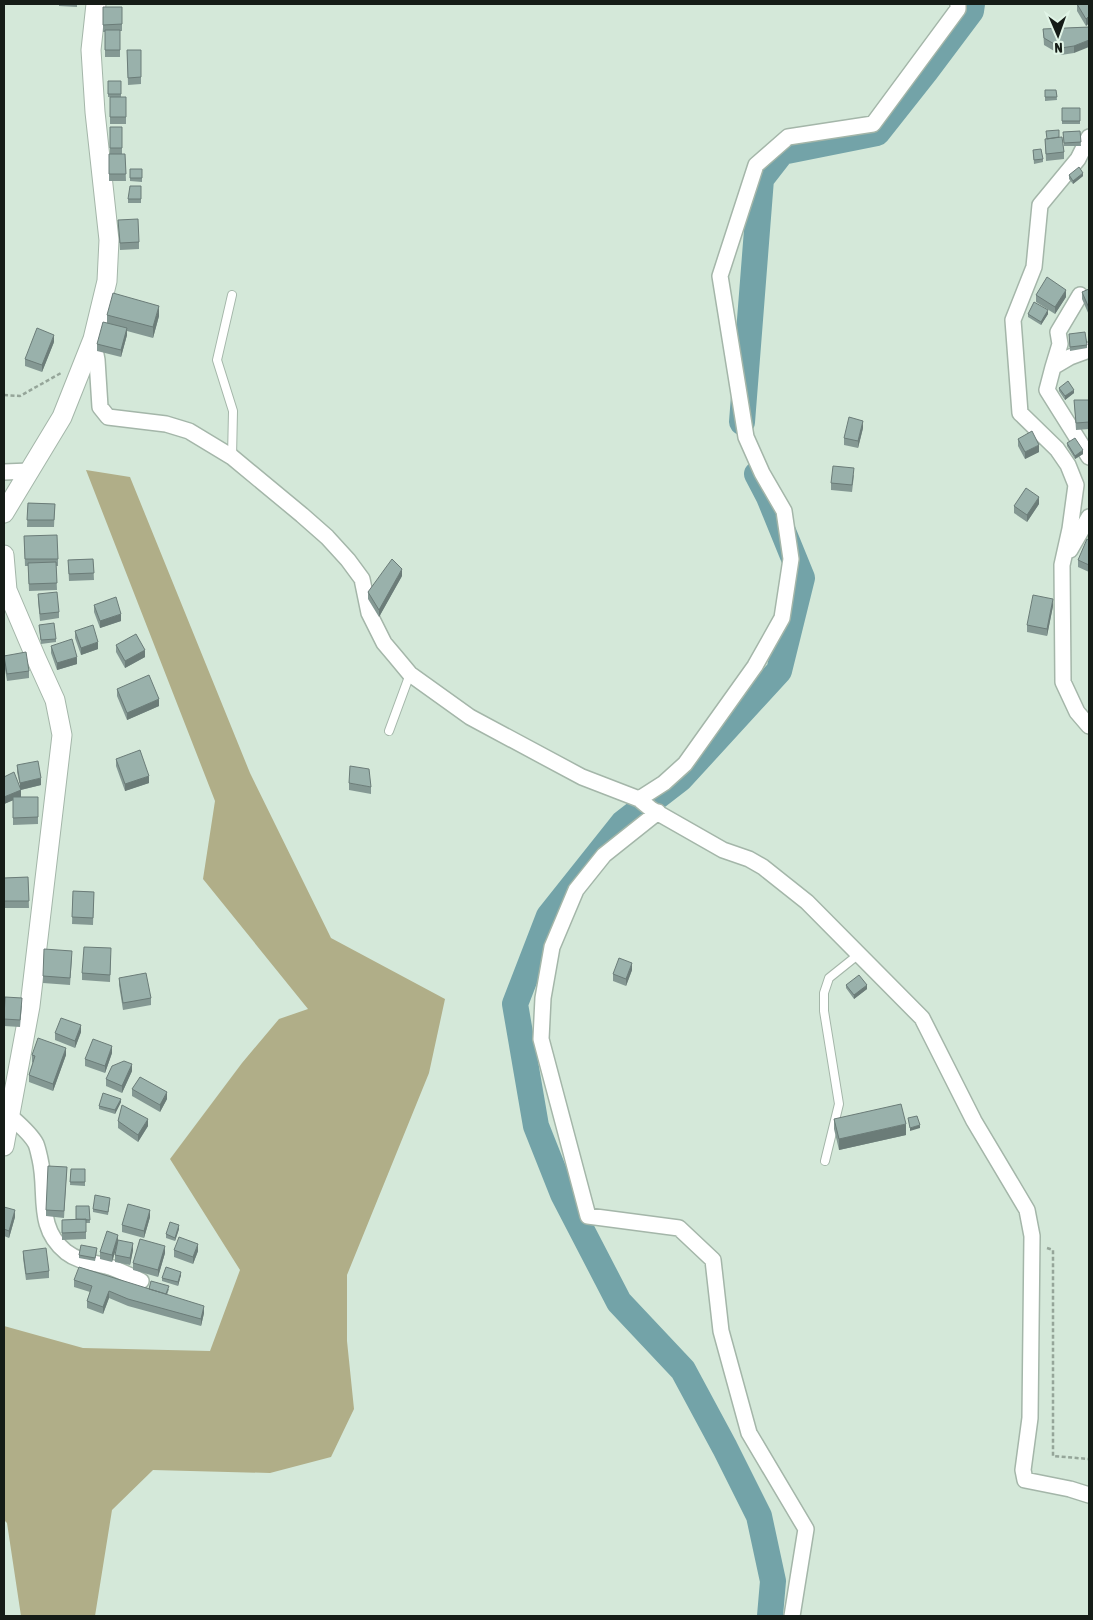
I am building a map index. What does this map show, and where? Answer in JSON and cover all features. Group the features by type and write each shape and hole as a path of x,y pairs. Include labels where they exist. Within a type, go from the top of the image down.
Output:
{"street":[{"path":"4,513 62,417 93,339 107,281 108,240 95,112 92,50 96,4"},
{"path":"792,1616 806,1530 749,1433 721,1331 713,1260 679,1228 588,1216 541,1039 543,998 552,948 576,890 604,855 648,806 664,782 685,764 755,666 782,618 791,559 784,511 762,473 746,437 720,276 756,165 788,136 873,124 958,9 958,4"},
{"path":"1089,137 1078,159 1040,205 1034,267 1013,320 1020,413 1057,449 1068,465 1076,485 1070,529 1062,565 1064,682 1078,712 1089,726"},
{"path":"1080,295 1058,332 1060,344 1047,390 1089,457"},
{"path":"93,339 97,360 100,407 108,417 166,424 189,431 232,457 327,537 362,579 369,613 376,630 410,674 478,722 582,777 648,806 723,850 763,866 807,902 922,1018 974,1121 1027,1210 1032,1236 1030,1418 1023,1470 1026,1480 1089,1495"},
{"path":"1053,367 1070,357 1089,350"},
{"path":"4,472 30,471"},
{"path":"1062,565 1089,517"},
{"path":"4,555 7,590 55,700 62,735 30,1006 8,1103 4,1146"},
{"path":"8,1103 36,1145 42,1167 44,1214 48,1230 59,1244 75,1258 108,1266 141,1282"}],"lane":[{"path":"232,295 218,360 233,411 232,457"},
{"path":"389,731 410,674"},
{"path":"825,1161 839,1104 824,1011 824,993 829,978 858,954"}],"path":[{"path":"4,395 20,396 54,378 85,358"},
{"path":"1042,1247 1053,1250 1053,1456 1089,1459"}],"shaded area":[{"path":"86,470 130,477 250,773 331,938 445,999 429,1073 347,1275 347,1341 354,1409 331,1457 270,1473 153,1470 112,1510 95,1616 21,1616 7,1523 4,1520 4,1326 83,1348 210,1351 240,1270 170,1159 242,1063 279,1019 308,1009 203,879 215,801"}],"building":[{"path":"1077,4 1089,4 1089,16 1086,19"},
{"path":"103,7 122,7 122,24 103,25"},
{"path":"1089,27 1089,40 1074,46 1061,48 1044,38 1043,29"},
{"path":"105,30 120,30 120,50 105,50"},
{"path":"127,50 141,50 141,77 128,78"},
{"path":"108,81 121,81 121,94 108,94"},
{"path":"1045,90 1056,90 1057,97 1045,97"},
{"path":"110,97 126,97 126,117 110,117"},
{"path":"1062,108 1080,108 1080,121 1062,121"},
{"path":"110,127 122,127 122,148 110,148"},
{"path":"1059,130 1059,137 1047,139 1046,131"},
{"path":"1080,131 1081,142 1064,143 1063,132"},
{"path":"1062,137 1064,152 1046,154 1045,139"},
{"path":"1041,149 1043,159 1034,160 1033,150"},
{"path":"109,154 125,154 126,174 109,174"},
{"path":"1079,167 1083,173 1073,181 1069,175"},
{"path":"130,169 142,169 142,178 130,178"},
{"path":"130,186 141,186 141,199 128,199"},
{"path":"138,219 139,242 120,243 118,220"},
{"path":"1047,277 1066,290 1055,307 1036,295"},
{"path":"1089,289 1089,308 1082,292"},
{"path":"113,293 159,306 153,327 107,315"},
{"path":"1034,302 1048,310 1041,322 1028,314"},
{"path":"103,322 127,328 121,350 97,344"},
{"path":"37,328 54,335 42,365 25,359"},
{"path":"1085,332 1087,345 1070,347 1069,334"},
{"path":"1068,381 1074,390 1065,396 1059,388"},
{"path":"1074,400 1089,400 1089,422 1076,423"},
{"path":"849,417 863,421 858,441 844,438"},
{"path":"1032,431 1039,445 1025,452 1018,439"},
{"path":"1075,438 1083,450 1075,456 1067,443"},
{"path":"833,466 854,468 852,485 831,483"},
{"path":"1026,488 1039,497 1027,515 1014,506"},
{"path":"28,503 55,504 54,520 27,520"},
{"path":"57,535 58,559 25,559 24,536"},
{"path":"1087,539 1089,540 1089,565 1078,560"},
{"path":"93,559 94,573 69,574 68,560"},
{"path":"392,559 402,569 379,610 368,592"},
{"path":"56,562 57,583 29,584 28,563"},
{"path":"57,592 59,612 40,614 38,594"},
{"path":"1033,595 1053,599 1047,629 1027,625"},
{"path":"116,597 121,614 100,621 94,605"},
{"path":"54,623 56,639 41,640 39,625"},
{"path":"93,625 98,642 81,648 75,631"},
{"path":"136,634 145,650 125,661 116,645"},
{"path":"72,639 77,657 57,663 51,646"},
{"path":"26,652 29,671 7,674 4,656"},
{"path":"149,675 159,699 127,713 117,689"},
{"path":"140,750 149,776 125,784 116,759"},
{"path":"38,761 41,778 20,783 17,765"},
{"path":"350,766 369,769 371,787 349,783"},
{"path":"14,772 21,790 4,797 4,777"},
{"path":"13,797 38,797 38,817 13,818"},
{"path":"28,877 29,901 4,901 4,878"},
{"path":"73,891 94,892 93,918 72,917"},
{"path":"84,947 111,948 110,975 82,973"},
{"path":"44,949 72,951 70,978 43,976"},
{"path":"619,958 632,963 626,979 613,974"},
{"path":"146,973 151,998 123,1003 119,978"},
{"path":"859,975 867,985 854,995 846,985"},
{"path":"5,997 22,998 20,1020 4,1019"},
{"path":"61,1018 81,1025 75,1041 55,1033"},
{"path":"38,1038 66,1048 53,1084 29,1075 35,1056 32,1055"},
{"path":"93,1039 112,1046 105,1066 85,1059"},
{"path":"124,1061 132,1064 122,1086 106,1079 112,1066"},
{"path":"140,1077 167,1092 160,1105 132,1089"},
{"path":"103,1093 121,1099 115,1110 99,1106"},
{"path":"901,1104 906,1124 839,1139 834,1119"},
{"path":"122,1105 148,1119 138,1135 118,1121"},
{"path":"917,1116 920,1125 910,1128 908,1118"},
{"path":"48,1166 67,1167 64,1211 46,1210"},
{"path":"71,1169 85,1169 85,1182 70,1182"},
{"path":"95,1195 110,1198 108,1212 93,1209"},
{"path":"128,1204 150,1210 144,1231 122,1225"},
{"path":"76,1206 89,1206 90,1220 76,1219"},
{"path":"4,1207 15,1210 9,1231 4,1229"},
{"path":"86,1219 86,1232 62,1233 62,1220"},
{"path":"170,1222 179,1225 175,1238 166,1234"},
{"path":"107,1231 118,1235 112,1255 100,1252"},
{"path":"179,1237 198,1244 193,1257 174,1250"},
{"path":"140,1239 165,1246 158,1270 133,1263"},
{"path":"118,1240 133,1243 130,1258 115,1255"},
{"path":"81,1245 97,1248 95,1258 79,1255"},
{"path":"46,1248 49,1271 26,1274 23,1251"},
{"path":"79,1267 204,1306 201,1319 128,1299 109,1291 103,1307 87,1301 92,1286 74,1280"},
{"path":"166,1267 181,1272 178,1282 162,1278"},
{"path":"151,1281 169,1286 166,1294 149,1289"}],"waterway":[{"path":"742,422 761,179 782,152 877,133 971,11 972,4"},
{"path":"757,474 769,497 802,578 779,671 680,779 623,823 549,916 515,1004 536,1126 563,1194 619,1302 683,1370 759,1516 773,1581 770,1616"}]}
